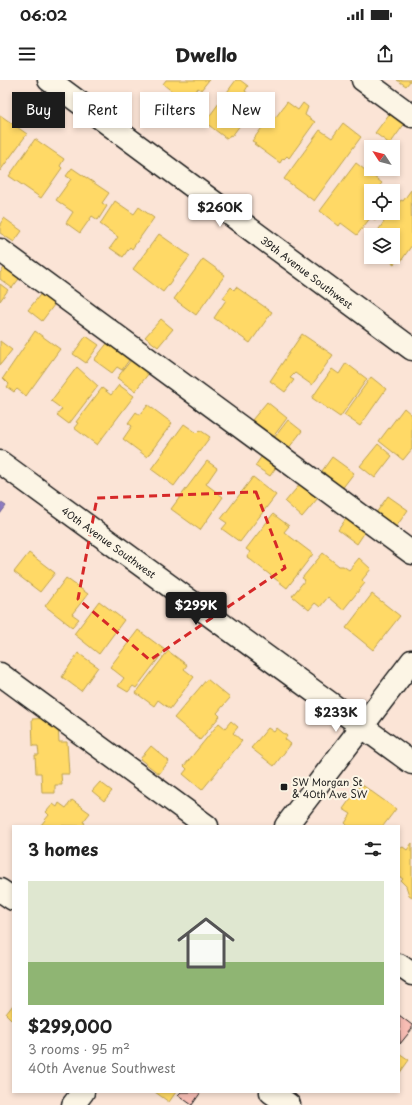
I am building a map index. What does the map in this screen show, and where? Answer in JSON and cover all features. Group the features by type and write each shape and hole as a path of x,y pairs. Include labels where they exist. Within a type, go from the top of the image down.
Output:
{"street":[{"name":"39th Avenue Southwest","path":"48,80 412,349"},
{"path":"363,80 412,116"},
{"path":"0,250 412,553"},
{"name":"40th Avenue Southwest","path":"0,462 412,763"},
{"path":"287,825 412,661"},
{"path":"0,674 205,825"},
{"path":"0,890 12,898"},
{"path":"400,966 412,974"},
{"path":"73,1105 82,1093"},
{"path":"272,1093 289,1105"}],"highlighted area":[{"path":"256,492 285,568 150,660 78,599 97,498"}],"building: Homes":[{"path":"166,80 209,80 201,90 198,88 195,92 173,92 163,84"},
{"path":"236,80 240,80 248,86 245,91 246,92 227,92"},
{"path":"397,80 411,80 406,86"},
{"path":"287,102 298,110 303,103 308,107 305,115 315,122 289,158 287,156 284,159 283,158 280,163 252,141 262,128 275,128 275,116 276,117"},
{"path":"217,106 217,128 238,128 232,136 230,135 227,139 209,125 209,117"},
{"path":"390,113 405,123 393,140 385,140 375,133"},
{"path":"0,115 12,123 12,128 18,128 27,134 0,171"},
{"path":"343,123 361,137 314,201 284,179 320,130 332,138"},
{"path":"35,139 64,159 60,166 62,168 41,198 9,176"},
{"path":"356,163 364,169 364,176 373,176 382,183 364,184 364,220 369,220 357,235 341,223 339,226 320,211"},
{"path":"72,168 109,193 102,203 107,206 98,220 92,216 80,233 66,223 73,212 56,200 71,179 66,176"},
{"path":"411,190 412,245 401,261 400,228 380,228 385,220 400,220 400,201 403,201"},
{"path":"115,201 134,214 139,207 154,218 132,249 130,247 123,257 110,248 118,237 100,224"},
{"path":"4,218 22,231 14,242 0,233 0,224"},
{"path":"159,234 190,256 163,292 133,269"},
{"path":"203,259 225,275 196,315 174,299"},
{"path":"8,263 22,275 12,288 0,279 0,273"},
{"path":"0,284 8,290 0,301"},
{"path":"231,287 234,290 236,287 272,312 250,343 214,318 226,300 223,298"},
{"path":"43,291 57,301 42,321 28,310"},
{"path":"161,319 173,329 158,347 145,337"},
{"path":"35,331 60,349 26,396 17,389 14,392 7,387 9,384 3,378"},
{"path":"302,334 333,355 312,385 295,373 290,378 294,380 285,392 270,381"},
{"path":"86,336 99,345 86,363 73,354"},
{"path":"0,341 12,350 0,365"},
{"path":"109,341 126,354 124,356 129,360 122,370 117,367 112,373 94,360"},
{"path":"131,360 149,373 135,391 117,378"},
{"path":"346,363 367,379 340,417 312,398 332,369 339,374"},
{"path":"77,367 98,386 69,424 57,415 62,409 51,401"},
{"path":"371,377 386,389 360,426 344,415"},
{"path":"119,385 134,396 97,445 74,428 78,423 76,422 102,388 111,395"},
{"path":"267,402 287,418 273,437 252,420"},
{"path":"148,405 172,423 147,457 123,439 132,426 128,423 136,412 140,415"},
{"path":"404,408 412,415 412,449 403,460 379,441"},
{"path":"288,420 302,431 288,449 274,438"},
{"path":"184,424 197,433 200,430 210,437 174,486 151,469"},
{"path":"378,444 392,456 375,478 360,466"},
{"path":"264,453 279,463 270,476 255,466"},
{"path":"332,457 354,473 341,490 322,477 325,473 322,471"},
{"path":"207,461 217,468 206,484 223,497 200,530 171,509"},
{"path":"253,477 276,495 240,542 222,529 227,523 221,519"},
{"path":"301,483 318,498 302,517 285,502"},
{"path":"388,496 408,510 396,527 376,513"},
{"path":"273,514 289,526 284,532 313,554 287,588 247,557 250,552 246,549"},
{"path":"348,516 367,529 357,544 338,530"},
{"path":"29,553 55,573 40,592 14,572"},
{"path":"323,553 339,566 343,566 349,570 359,558 371,569 362,580 365,583 343,610 328,597 320,607 315,603 309,610 292,596 305,580 302,578"},
{"path":"66,578 88,594 72,614 79,619 72,627 45,606"},
{"path":"372,594 400,616 373,650 346,628"},
{"path":"99,601 124,620 99,654 74,634"},
{"path":"138,630 165,650 136,688 133,686 128,692 118,686 124,678 110,667"},
{"path":"168,651 187,665 184,669 194,677 170,709 158,700 154,706 136,693"},
{"path":"78,653 98,667 81,691 62,677"},
{"path":"207,679 230,698 217,713 220,716 200,740 174,718"},
{"path":"51,718 58,724 59,742 67,742 69,774 61,774 62,785 55,785 55,793 42,793 41,773 36,773 35,755 39,755 38,746 33,746 32,719"},
{"path":"231,721 238,727 233,733 242,741 202,790 183,774 187,769 184,766 219,723 225,728"},
{"path":"268,728 274,732 277,728 287,736 285,739 291,744 274,766 251,748"},
{"path":"151,746 169,761 159,774 140,759"},
{"path":"100,782 112,791 104,801 92,791"},
{"path":"361,784 396,809 384,825 347,825 345,823 351,814 343,809"},
{"path":"72,800 90,813 83,822 85,823 84,825 41,825 49,815 46,812 53,804 57,807 59,803 66,808"},
{"path":"412,843 412,897 409,895 406,886 401,881 403,879 400,877 400,848 403,847 407,850"},
{"path":"12,1006 12,1020 6,1014"},
{"path":"400,1054 409,1060 400,1073"},
{"path":"156,1093 175,1093 169,1102"}],"building: Offices":[{"path":"0,502 6,506 0,514"}],"building: Other":[{"path":"400,1016 412,1025 412,1029 400,1044"},
{"path":"180,1093 200,1093 192,1105 178,1095"}],"place":[{"name":"SW Morgan St & 40th Ave SW","path":"284,787"}]}
